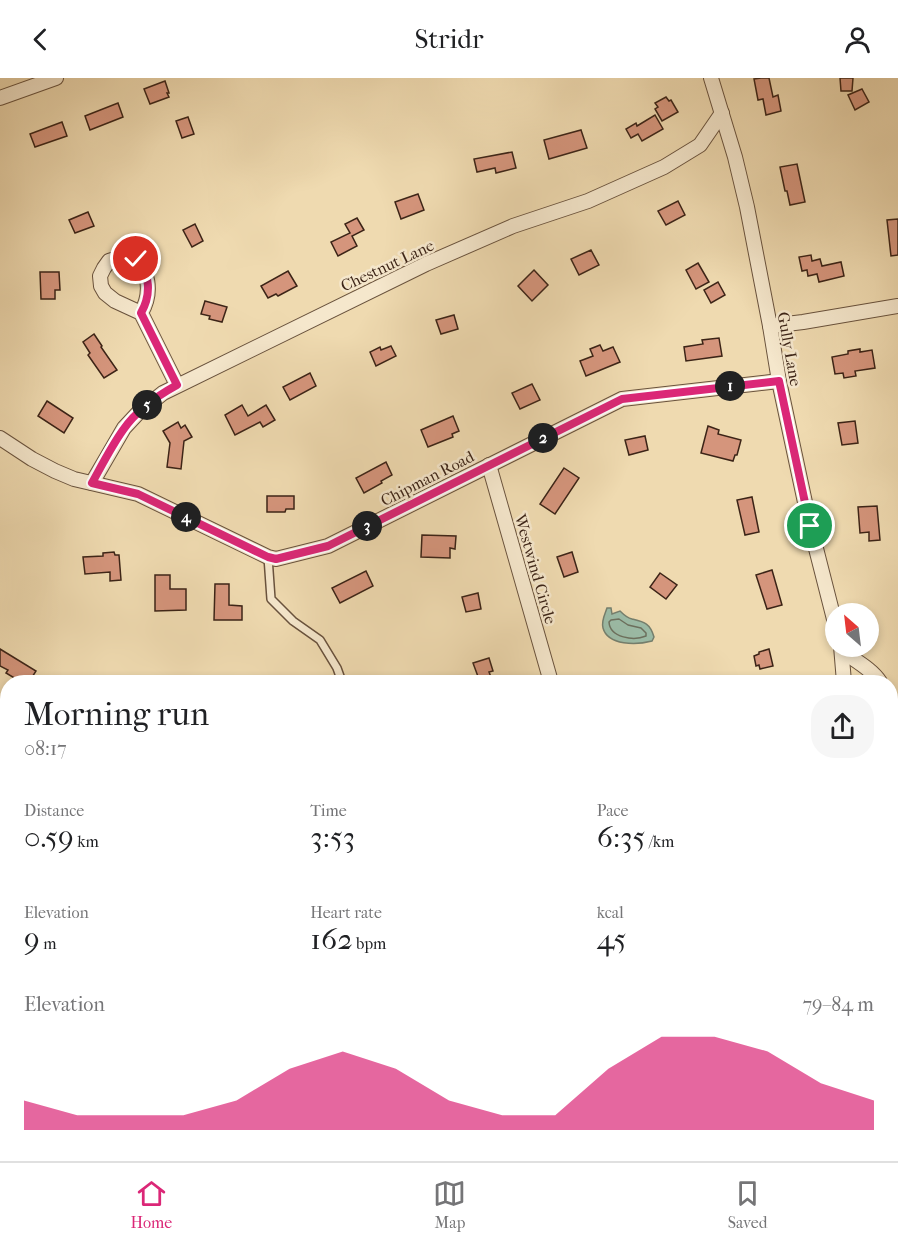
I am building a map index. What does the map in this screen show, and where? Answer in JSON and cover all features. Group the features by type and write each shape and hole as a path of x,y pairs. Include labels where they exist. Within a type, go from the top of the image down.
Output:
{"street":[{"path":"0,98 56,78"},
{"name":"Gully Lane","path":"711,78 747,207 808,521 830,603"},
{"name":"Chestnut Lane","path":"92,483 124,428 138,413 163,393 426,264 513,226 588,201 664,167 700,145 722,113"},
{"path":"770,326 898,306"},
{"path":"141,313 177,385"},
{"name":"Chipman Road","path":"268,557 276,559 328,546 622,399 779,381"},
{"path":"0,438 55,471 74,479 138,494 268,557"},
{"name":"Westwind Circle","path":"489,465 549,675"},
{"path":"842,657 843,675"},
{"path":"851,657 874,675"}],"lane":[{"path":"268,557 271,599 293,621 320,640 340,675"}],"water":[{"path":"607,608 611,608 612,614 620,611 628,618 646,624 654,637 652,641 624,643 611,638 603,628"}],"building":[{"path":"769,78 773,97 778,95 781,111 766,115 763,99 758,100 754,79"},
{"path":"840,78 853,78 852,91 841,91"},
{"path":"165,81 169,97 150,104 144,89"},
{"path":"862,89 869,102 855,110 848,95"},
{"path":"666,97 669,101 671,100 678,112 662,121 655,109 658,107 655,103"},
{"path":"118,103 123,117 90,130 85,116"},
{"path":"655,115 663,129 642,141 638,134 631,138 626,129 636,123 637,126"},
{"path":"188,117 194,134 182,138 176,121"},
{"path":"62,122 67,136 35,147 30,134"},
{"path":"581,130 587,148 549,159 544,140"},
{"path":"512,152 516,168 496,173 495,168 477,172 474,159"},
{"path":"797,164 805,202 790,205 780,167"},
{"path":"418,194 424,210 401,219 395,202"},
{"path":"678,201 685,215 666,225 658,211"},
{"path":"88,212 94,226 75,233 69,220"},
{"path":"357,218 364,230 352,236 357,246 338,256 331,242 350,233 345,224"},
{"path":"898,219 898,255 891,256 887,220"},
{"path":"195,224 203,241 192,247 183,230"},
{"path":"591,250 599,265 579,275 571,259"},
{"path":"811,255 812,261 820,259 822,266 841,262 844,276 819,282 817,274 808,276 807,270 802,271 799,257"},
{"path":"698,263 709,282 696,289 686,270"},
{"path":"534,270 548,285 532,301 518,286"},
{"path":"288,271 297,286 278,296 276,294 268,298 261,286"},
{"path":"40,272 59,272 60,290 55,290 55,299 41,299"},
{"path":"718,282 725,295 711,303 704,290"},
{"path":"205,301 227,307 222,322 209,319 210,316 201,314"},
{"path":"454,315 458,329 441,334 436,320"},
{"path":"94,334 117,370 104,378 88,355 90,353 83,342"},
{"path":"719,338 722,356 686,361 684,347 703,344 702,340"},
{"path":"600,345 603,351 613,347 620,362 586,376 580,361 593,356 590,349"},
{"path":"391,346 396,356 376,366 370,352 380,347 381,350"},
{"path":"860,349 860,352 872,350 875,368 855,371 856,376 844,378 843,373 835,374 832,357"},
{"path":"310,373 316,386 290,400 283,387"},
{"path":"532,384 540,400 520,409 512,393"},
{"path":"47,401 73,418 64,433 38,416"},
{"path":"242,405 248,416 266,405 275,420 263,427 260,422 235,435 225,415"},
{"path":"453,416 459,431 452,434 453,437 428,447 421,430"},
{"path":"855,421 858,443 842,445 838,423"},
{"path":"178,422 181,428 185,425 192,437 184,441 181,469 167,467 170,443 163,431"},
{"path":"708,426 719,430 718,434 741,440 733,461 701,453"},
{"path":"645,436 648,450 629,455 625,440"},
{"path":"386,462 392,475 364,493 356,478"},
{"path":"564,468 579,478 555,514 540,504"},
{"path":"267,496 294,496 294,509 286,509 285,512 267,512"},
{"path":"752,497 759,532 745,535 737,500"},
{"path":"877,506 880,540 869,541 869,532 860,533 858,507"},
{"path":"422,535 456,536 455,549 450,548 450,558 421,557"},
{"path":"114,552 115,555 119,555 121,580 110,581 110,572 85,574 83,557 103,556 103,553"},
{"path":"572,552 578,572 564,577 557,557"},
{"path":"772,570 782,605 767,609 756,575"},
{"path":"366,571 373,586 340,603 332,588"},
{"path":"660,573 677,585 666,599 650,587"},
{"path":"155,575 170,575 170,589 186,589 186,610 155,611"},
{"path":"215,584 229,584 229,605 242,606 242,620 214,620"},
{"path":"478,593 481,609 466,612 462,597"},
{"path":"0,649 36,671 33,675 9,675 6,673 8,670 0,666"},
{"path":"769,649 773,666 760,669 759,665 756,666 754,656"},
{"path":"489,658 493,671 489,672 490,675 477,675 473,663"}],"route":[{"path":"136,259 142,265 147,278 147,303 141,313 177,385 151,402 124,428 92,483 138,494 268,557 276,559 328,546 622,399 779,381 810,526"}]}
